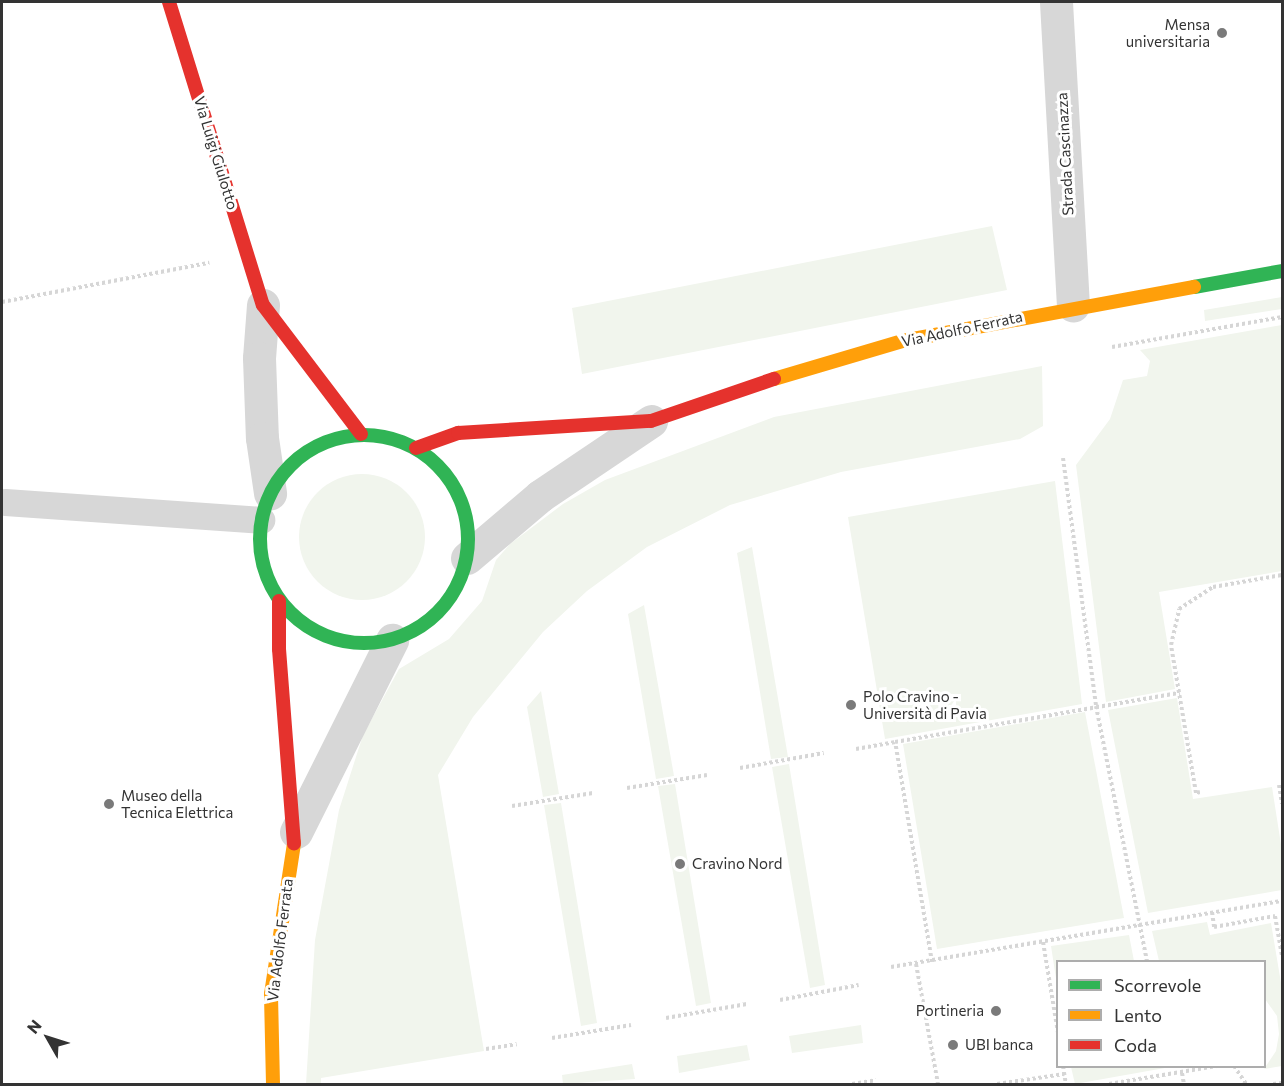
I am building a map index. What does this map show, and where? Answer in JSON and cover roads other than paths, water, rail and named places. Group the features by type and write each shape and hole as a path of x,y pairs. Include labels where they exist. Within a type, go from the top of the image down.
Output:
{"street":[{"name":"Via Luigi Giulotto","path":"170,2 263,305 260,404 265,506"},
{"name":"Strada Cascinazza","path":"1056,2 1073,306"},
{"name":"Via Adolfo Ferrata","path":"467,558 540,496 651,421 767,381 902,341 1073,306 1282,271"},
{"name":"Via Luigi Giulotto","path":"263,305 361,434"},
{"name":"Via Adolfo Ferrata","path":"416,448 458,434 651,421"},
{"name":"Via Adolfo Ferrata","path":"361,434 391,438 416,448 441,468 459,495 468,526 467,558 458,586 441,610 419,628 392,640 361,644 330,638 302,624 279,602 266,576 260,548 265,506 286,469 308,451 333,439 361,434"},
{"name":"Via Adolfo Ferrata","path":"273,1084 271,994 296,832 280,671 279,602"},
{"name":"Via Adolfo Ferrata","path":"296,832 392,640"}],"lane":[{"path":"5,502 265,506"}],"place":[{"name":"Mensa universitaria","path":"1222,33"},
{"name":"Polo Cravino - Università di Pavia","path":"851,705"},
{"name":"Museo della Tecnica Elettrica","path":"109,804"},
{"name":"Cravino Nord","path":"680,864"},
{"name":"Portineria","path":"996,1011"},
{"name":"UBI banca","path":"953,1045"}]}
